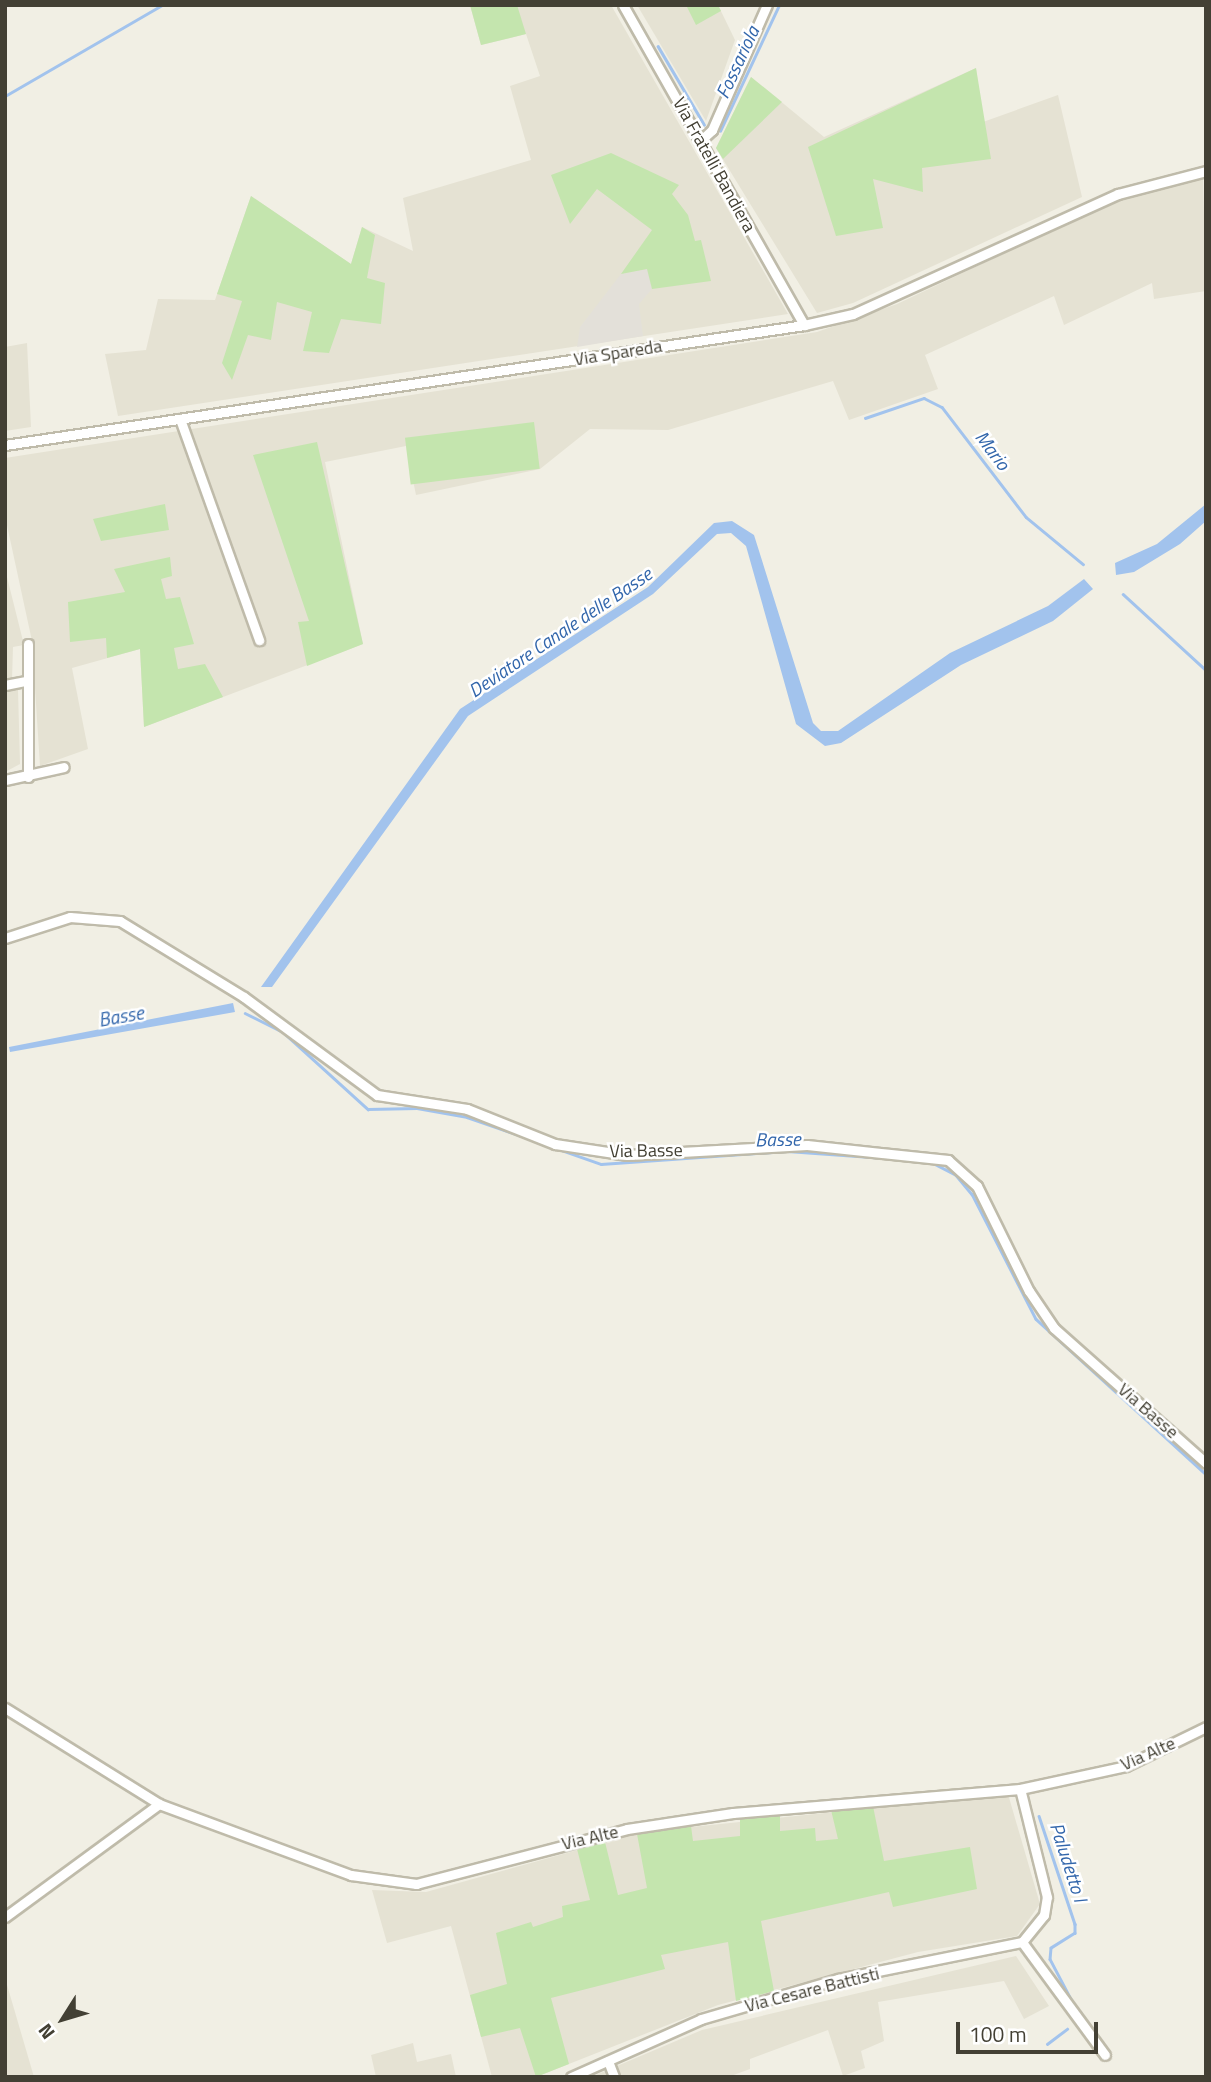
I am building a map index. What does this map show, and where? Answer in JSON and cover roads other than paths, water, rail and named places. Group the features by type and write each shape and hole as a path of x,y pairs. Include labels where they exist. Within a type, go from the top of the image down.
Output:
{"street":[{"name":"Via Fratelli Bandiera","path":"623,5 804,325"},
{"path":"701,140 712,130 767,5"},
{"name":"Via Spareda","path":"5,445 804,325 853,314 1138,187 1206,171"},
{"path":"180,419 259,640"},
{"path":"28,644 25,681 28,777"},
{"path":"5,685 25,681"},
{"path":"5,780 64,767"},
{"name":"Via Basse","path":"5,938 71,917 120,921 244,997 377,1095 456,1105 555,1144 627,1155 807,1145 948,1160 977,1186 1029,1291 1054,1328 1206,1463"},
{"name":"Via Alte","path":"5,1708 159,1804 351,1875 415,1884 640,1827 1020,1789 1126,1766 1206,1727"},
{"path":"1020,1789 1047,1897 1044,1915 1022,1942 1105,2055"},
{"path":"5,1917 159,1804"},
{"name":"Via Cesare Battisti","path":"571,2077 701,2019 826,1983 1022,1942"},
{"path":"608,2061 614,2077"}],"water":[{"path":"1206,504 1206,521 1180,544 1134,572 1116,575 1115,563 1157,544"},
{"path":"732,521 754,535 813,723 821,731 838,731 950,653 1048,606 1084,579 1093,589 1053,621 961,665 841,743 825,746 796,724 746,546 731,533 717,534 653,594 468,716 272,987 261,987 460,709 648,587 714,523"},
{"path":"233,1003 235,1012 10,1052 9,1047"}],"waterway":[{"path":"5,96 162,5"},
{"name":"Fossariola","path":"720,131 779,5"},
{"path":"658,46 704,124"},
{"name":"Mario","path":"865,418 924,398 942,407 1026,517 1083,564"},
{"name":"Mario","path":"1123,594 1206,670"},
{"name":"Basse","path":"245,1013 283,1032 368,1109 417,1108 467,1117 601,1164 787,1151 885,1158"},
{"name":"Basse","path":"933,1163 955,1174 972,1194 1036,1319 1206,1474"},
{"name":"Paludetto I","path":"1039,1816 1075,1924 1075,1933 1051,1948 1050,1959 1081,2018"},
{"name":"Paludetto I","path":"1047,2044 1067,2029"}],"water label":[{"name":"Deviatore Canale delle Basse","path":"560,632"}]}
